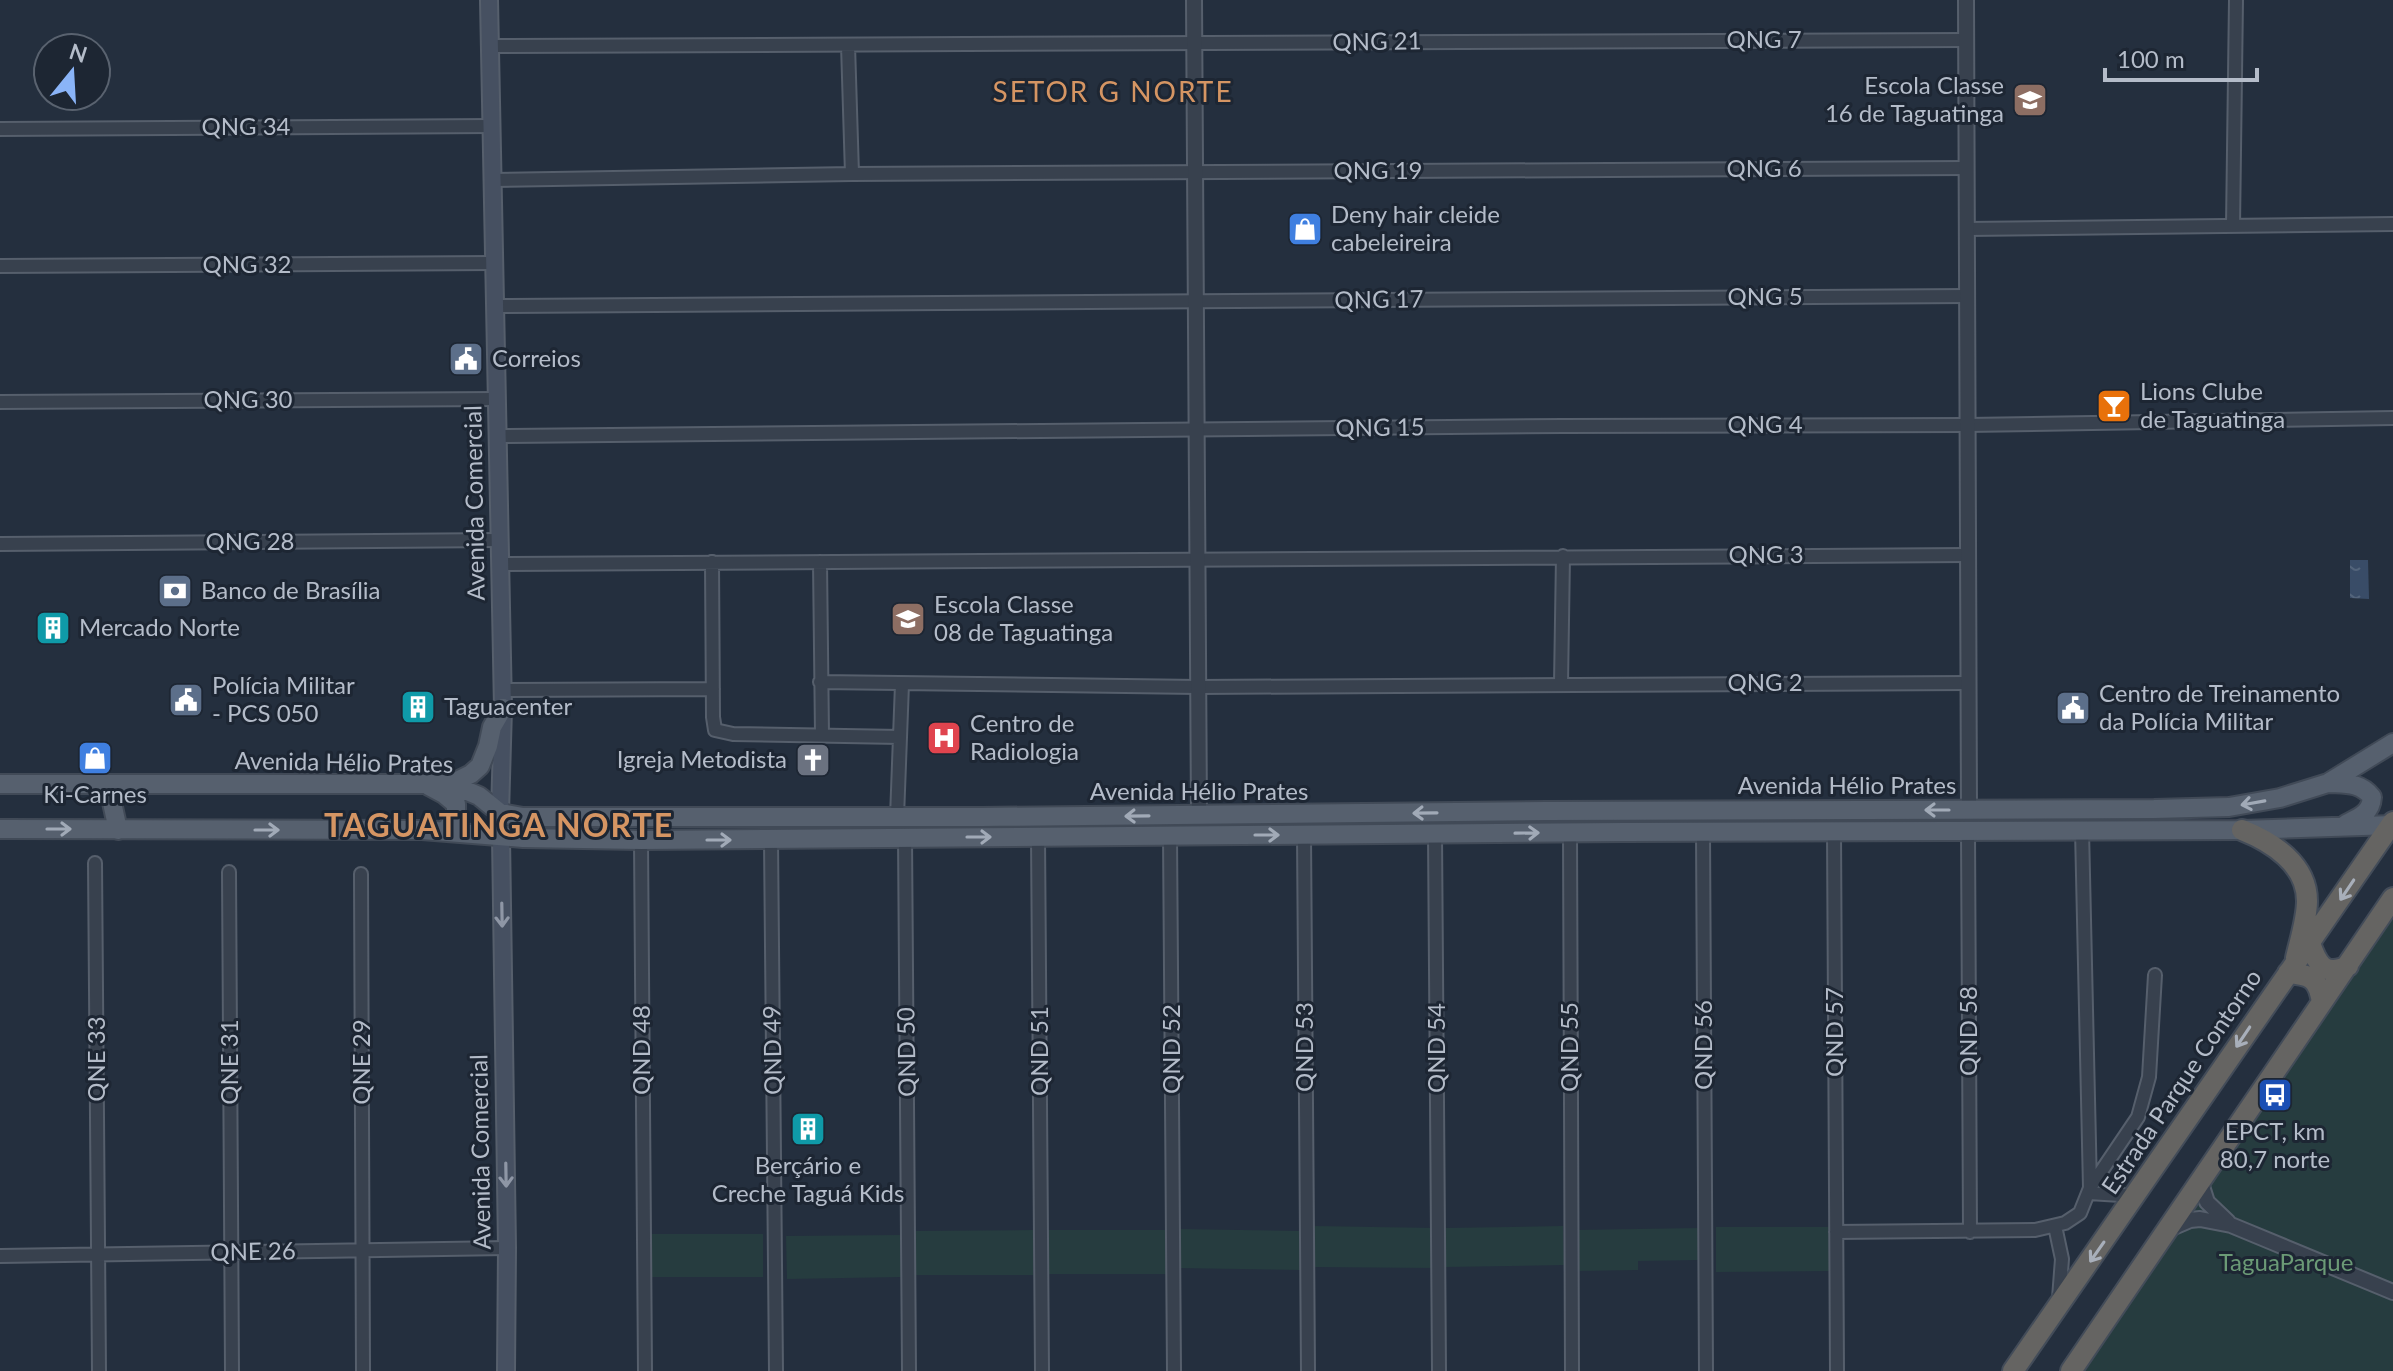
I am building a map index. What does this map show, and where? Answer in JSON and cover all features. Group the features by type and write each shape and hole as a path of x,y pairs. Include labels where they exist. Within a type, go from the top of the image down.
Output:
{"highway":[{"name":"Estrada Parque Contorno","path":"2013,1371 2392,824"},
{"path":"2242,830 2280,850 2298,871 2307,902 2291,968 2312,978 2319,986 2322,1002"},
{"path":"2071,1371 2393,898"},
{"path":"2310,943 2323,967 2334,971 2348,966"}],"main road":[{"name":"Avenida Comercial","path":"489,0 503,699 500,813"},
{"path":"451,784 480,766 503,699"},
{"name":"Avenida Hélio Prates","path":"0,784 451,784 479,796 500,813 523,817 1245,816 2229,807 2280,798 2328,783 2393,743"},
{"path":"2328,783 2358,785 2372,797 2368,810 2340,827"},
{"path":"108,784 118,830"},
{"path":"425,784 456,804 456,816 449,826"},
{"path":"1625,832 1638,822 1687,819 1712,811"},
{"path":"422,830 481,821 500,813"},
{"path":"1170,835 1173,828 1179,825 1239,822 1245,816"},
{"path":"837,839 832,831 837,824 872,825 897,817"},
{"name":"Avenida Hélio Prates","path":"0,829 422,830 501,837 771,840 1570,832 2242,830 2392,824"},
{"name":"Avenida Comercial","path":"501,837 506,1371"}],"street":[{"path":"1194,0 1199,815"},
{"path":"1966,0 1969,810"},
{"path":"2233,226 2236,0"},
{"name":"QNG 21","path":"490,46 1194,44 1560,39"},
{"name":"QNG 7","path":"1560,39 1967,40"},
{"path":"848,45 852,174"},
{"name":"QNG 34","path":"0,129 492,126"},
{"name":"QNG 6","path":"1560,170 1967,168"},
{"name":"QNG 19","path":"493,180 852,174 1560,170"},
{"path":"1967,229 2393,224"},
{"name":"QNG 32","path":"0,266 494,263"},
{"name":"QNG 5","path":"1562,298 1967,296"},
{"name":"QNG 17","path":"495,306 1562,298"},
{"name":"QNG 30","path":"0,402 497,399"},
{"name":"QNG 4","path":"1563,426 1968,425 2393,418"},
{"name":"QNG 15","path":"498,436 1563,426"},
{"name":"QNG 28","path":"0,544 500,540"},
{"name":"QNG 3","path":"500,564 1968,555"},
{"path":"1561,684 1563,556"},
{"path":"712,562 714,725 718,731 733,734 900,737"},
{"path":"820,562 822,735"},
{"name":"QNG 2","path":"820,682 1198,687 1969,683"},
{"path":"897,817 902,684"},
{"path":"503,699 713,689"},
{"path":"2082,830 2089,1191"},
{"name":"QND 57","path":"1834,831 1837,1371"},
{"name":"QND 58","path":"1968,831 1970,1232"},
{"name":"QND 55","path":"1570,832 1572,1371"},
{"name":"QND 56","path":"1703,832 1706,1371"},
{"name":"QND 54","path":"1435,834 1439,1371"},
{"name":"QND 52","path":"1170,835 1174,1371"},
{"name":"QND 53","path":"1304,835 1308,1371"},
{"name":"QND 51","path":"1038,836 1042,1371"},
{"name":"QND 50","path":"905,837 909,1371"},
{"name":"QND 48","path":"641,840 645,1371"},
{"name":"QND 49","path":"771,840 776,1371"},
{"name":"QNE 33","path":"95,863 99,1371"},
{"name":"QNE 31","path":"229,872 232,1371"},
{"name":"QNE 29","path":"361,874 363,1371"},
{"path":"1836,1232 2035,1230 2076,1217 2144,1102 2151,1057 2155,975"},
{"path":"2200,1180 2207,1202 2231,1225"},
{"path":"2089,1191 2136,1196"},
{"path":"2168,1229 2200,1219 2231,1225 2393,1292"},
{"path":"2055,1226 2062,1259 2057,1308"},
{"name":"QNE 26","path":"0,1256 507,1248"}],"green space":[{"name":"TaguaParque","path":"2393,918 2393,1371 2083,1371"},
{"path":"1313,1226 1435,1228 1435,1268 1313,1267"},
{"path":"1563,1226 1564,1265 1446,1267 1445,1228"},
{"path":"1716,1227 1829,1227 1830,1271 1716,1272"},
{"path":"1699,1228 1699,1260 1638,1261 1638,1270 1576,1271 1575,1230"},
{"path":"1177,1229 1300,1231 1300,1270 1177,1268"},
{"path":"1033,1230 1033,1275 915,1275 915,1231"},
{"path":"1046,1230 1168,1230 1168,1274 1046,1274"},
{"path":"651,1234 763,1234 763,1277 652,1277"},
{"path":"900,1235 901,1277 787,1279 786,1236"}],"water":[{"path":"2350,560 2368,560 2369,599 2350,598"}],"place":[{"name":"Escola Classe 16 de Taguatinga","path":"2030,100"},
{"name":"Deny hair cleide cabeleireira","path":"1305,229"},
{"name":"Correios","path":"466,359"},
{"name":"Lions Clube de Taguatinga","path":"2114,406"},
{"name":"Banco de Brasília","path":"175,591"},
{"name":"Escola Classe 08 de Taguatinga","path":"908,619"},
{"name":"Mercado Norte","path":"53,628"},
{"name":"Polícia Militar - PCS 050","path":"186,700"},
{"name":"Taguacenter","path":"418,707"},
{"name":"Centro de Treinamento da Polícia Militar","path":"2073,708"},
{"name":"Centro de Radiologia","path":"944,738"},
{"name":"Ki-Carnes","path":"95,758"},
{"name":"Igreja Metodista","path":"813,760"},
{"name":"EPCT, km 80,7 norte","path":"2275,1095"},
{"name":"Berçário e Creche Taguá Kids","path":"808,1129"}],"district":[{"name":"SETOR G NORTE","path":"1113,92"},
{"name":"TAGUATINGA NORTE","path":"499,826"}]}
